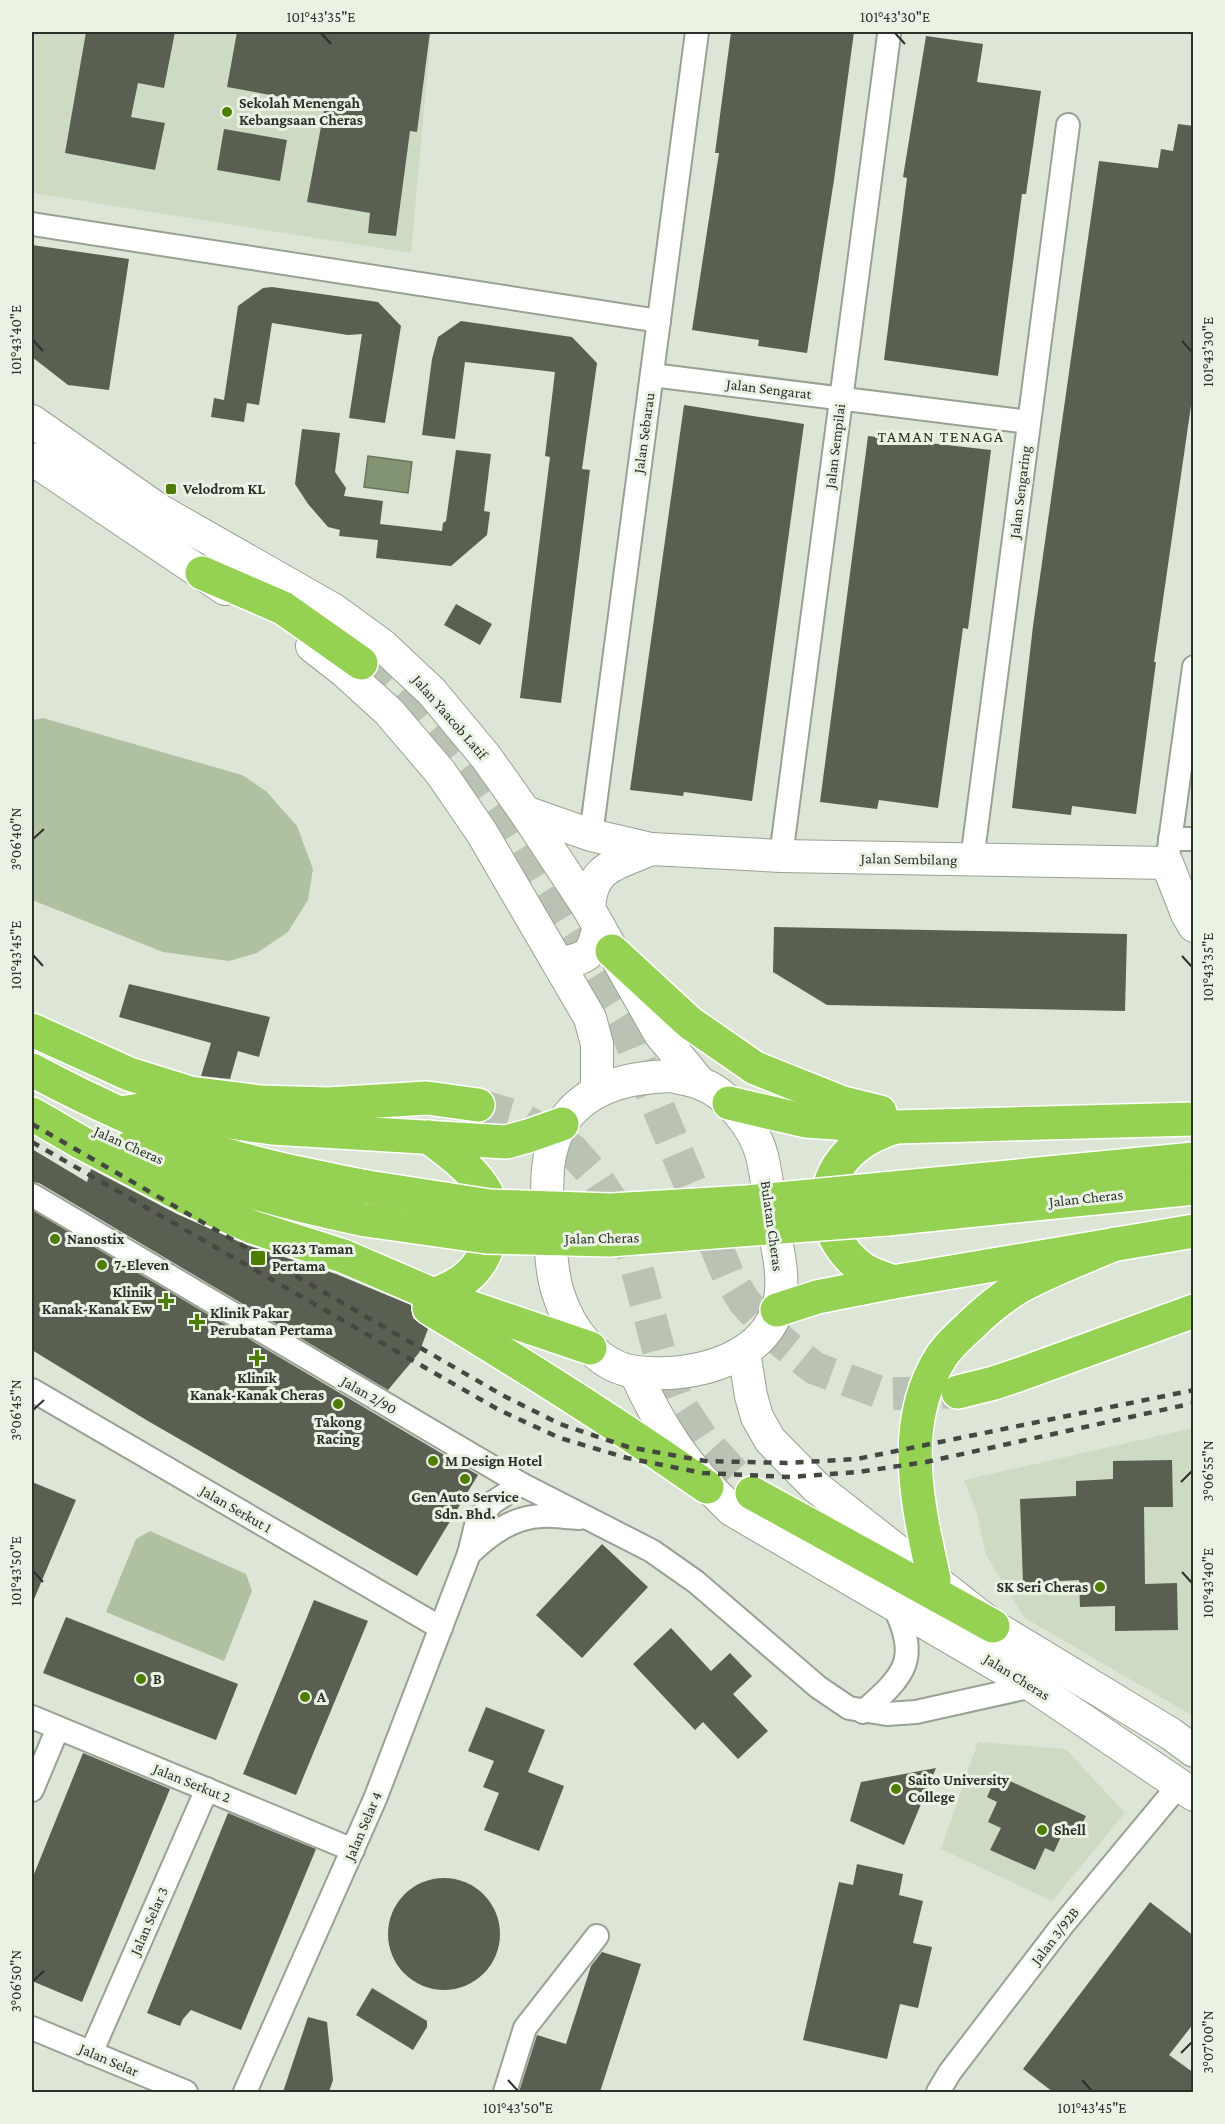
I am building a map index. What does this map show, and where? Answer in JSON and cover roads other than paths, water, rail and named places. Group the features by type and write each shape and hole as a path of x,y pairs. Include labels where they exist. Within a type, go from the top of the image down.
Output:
{"highway":[{"path":"202,573 283,608 361,663"},
{"path":"600,929 690,1023 755,1068 843,1103 940,1127"},
{"path":"32,1030 129,1074 190,1093 261,1102 328,1104 427,1098 478,1105"},
{"name":"Jalan Cheras","path":"32,1070 152,1128 221,1153 294,1173 367,1188 489,1206 610,1210 747,1202 885,1204 1194,1188"},
{"name":"Jalan Cheras","path":"32,1099 134,1148 213,1180 290,1204 366,1220 486,1237 609,1240 885,1204 1194,1159"},
{"path":"729,1103 806,1121 895,1127 1194,1119"},
{"path":"120,1113 161,1107 230,1122 272,1128 506,1142 562,1124"},
{"path":"32,1114 82,1143 195,1201 252,1227 343,1256 434,1295 590,1348"},
{"path":"893,1282 861,1268 850,1257 833,1233 826,1202 834,1172 844,1158 870,1137 895,1127"},
{"path":"429,1137 459,1161 487,1193 492,1228 487,1248 479,1265 454,1287 434,1295"},
{"path":"777,1310 816,1297 893,1282 1194,1231"},
{"path":"934,1579 919,1512 916,1476 917,1422 930,1378 942,1356 983,1313 1018,1287 1114,1245"},
{"path":"343,1256 504,1353 637,1438 707,1487"},
{"path":"958,1392 1018,1375 1194,1311"},
{"path":"752,1492 993,1626"}],"main road":[{"name":"Jalan Yaacob Latif","path":"32,421 159,510 334,610 381,645 432,693 486,757 525,812 600,929 660,1034 700,1083"},
{"path":"32,459 300,638 344,671 389,712 441,772 482,833 560,963 595,1031 598,1054 597,1090"},
{"name":"Jalan Sembilang","path":"525,812 591,835 651,849 781,856 972,860 1169,851"},
{"name":"Jalan Sembilang","path":"560,963 579,960 594,946 600,929 590,895 594,882 601,872 651,849"},
{"path":"1169,851 1187,914 1194,926"},
{"name":"Bulatan Cheras","path":"673,1076 700,1083 715,1091 729,1103 750,1129 762,1154 780,1265 781,1290 777,1310 769,1326 758,1341 744,1352 718,1364 695,1370 667,1373 635,1372 608,1363 590,1348 567,1314 558,1292 552,1260 547,1190 550,1155 562,1124 570,1112 597,1090 646,1077 673,1076"},
{"name":"Jalan Cheras","path":"744,1352 757,1417 770,1440 816,1487 993,1626 1171,1734 1194,1751"},
{"name":"Jalan Cheras","path":"635,1372 666,1434 707,1487 732,1510 1033,1686 1186,1790"}],"street":[{"name":"Jalan Sebarau","path":"591,835 697,32"},
{"name":"Jalan Sempilai","path":"781,856 890,35"},
{"name":"Jalan Sengaring","path":"972,860 1068,125"},
{"path":"32,224 659,321"},
{"name":"Jalan Sengarat","path":"652,375 1029,422"},
{"path":"1169,851 1194,667"},
{"name":"Jalan Sembilang","path":"1169,851 1194,839"},
{"name":"Jalan 2/90","path":"32,1196 521,1484 660,1557 696,1582 834,1699 849,1708 863,1712"},
{"name":"Jalan Serkut 1","path":"32,1390 441,1628"},
{"name":"Jalan Selar 4","path":"245,2092 375,1799 469,1554 477,1521 492,1503 521,1484"},
{"name":"Jalan Selar 4","path":"469,1554 489,1535 512,1522 541,1516 588,1518"},
{"path":"863,1712 897,1679 905,1665 908,1649 907,1638 894,1604"},
{"path":"863,1712 887,1714 916,1712 1033,1686"},
{"name":"Jalan Serkut 2","path":"32,1717 353,1850"},
{"path":"32,1790 58,1728"},
{"name":"Jalan Selar 3","path":"91,2053 207,1789"},
{"name":"Jalan 3/92B","path":"942,2091 1060,1927 1186,1790"},
{"path":"505,2092 525,2028 597,1936"},
{"name":"Jalan Selar","path":"32,2028 186,2092"}],"tunnel":[{"path":"361,663 411,712 453,762 494,819 627,1032 728,1275 744,1301 775,1336 814,1368 885,1394 953,1392"},
{"path":"478,1105 521,1118 572,1150 595,1176 624,1220 659,1351 677,1401 703,1440 752,1493"}],"railway":[{"path":"32,1124 504,1396 560,1424 628,1447 705,1461 787,1463 857,1459 1194,1390"},
{"path":"32,1142 499,1410 560,1438 627,1458 703,1473 790,1477 858,1472 926,1462 1194,1403"}],"place":[{"name":"Sekolah Menengah Kebangsaan Cheras","path":"227,112"},
{"name":"Velodrom KL","path":"171,489"},
{"name":"Nanostix","path":"55,1239"},
{"name":"KG23 Taman Pertama","path":"258,1258"},
{"name":"7-Eleven","path":"102,1265"},
{"name":"Klinik Kanak-Kanak Ew","path":"166,1301"},
{"name":"Klinik Pakar Perubatan Pertama","path":"197,1322"},
{"name":"Klinik Kanak-Kanak Cheras","path":"257,1358"},
{"name":"Takong Racing","path":"338,1404"},
{"name":"M Design Hotel","path":"433,1461"},
{"name":"Gen Auto Service Sdn. Bhd.","path":"465,1479"},
{"name":"SK Seri Cheras","path":"1100,1587"},
{"name":"B","path":"141,1679"},
{"name":"A","path":"305,1697"},
{"name":"Saito University College","path":"896,1789"},
{"name":"Shell","path":"1042,1830"}],"district":[{"name":"TAMAN TENAGA","path":"941,436"}]}
